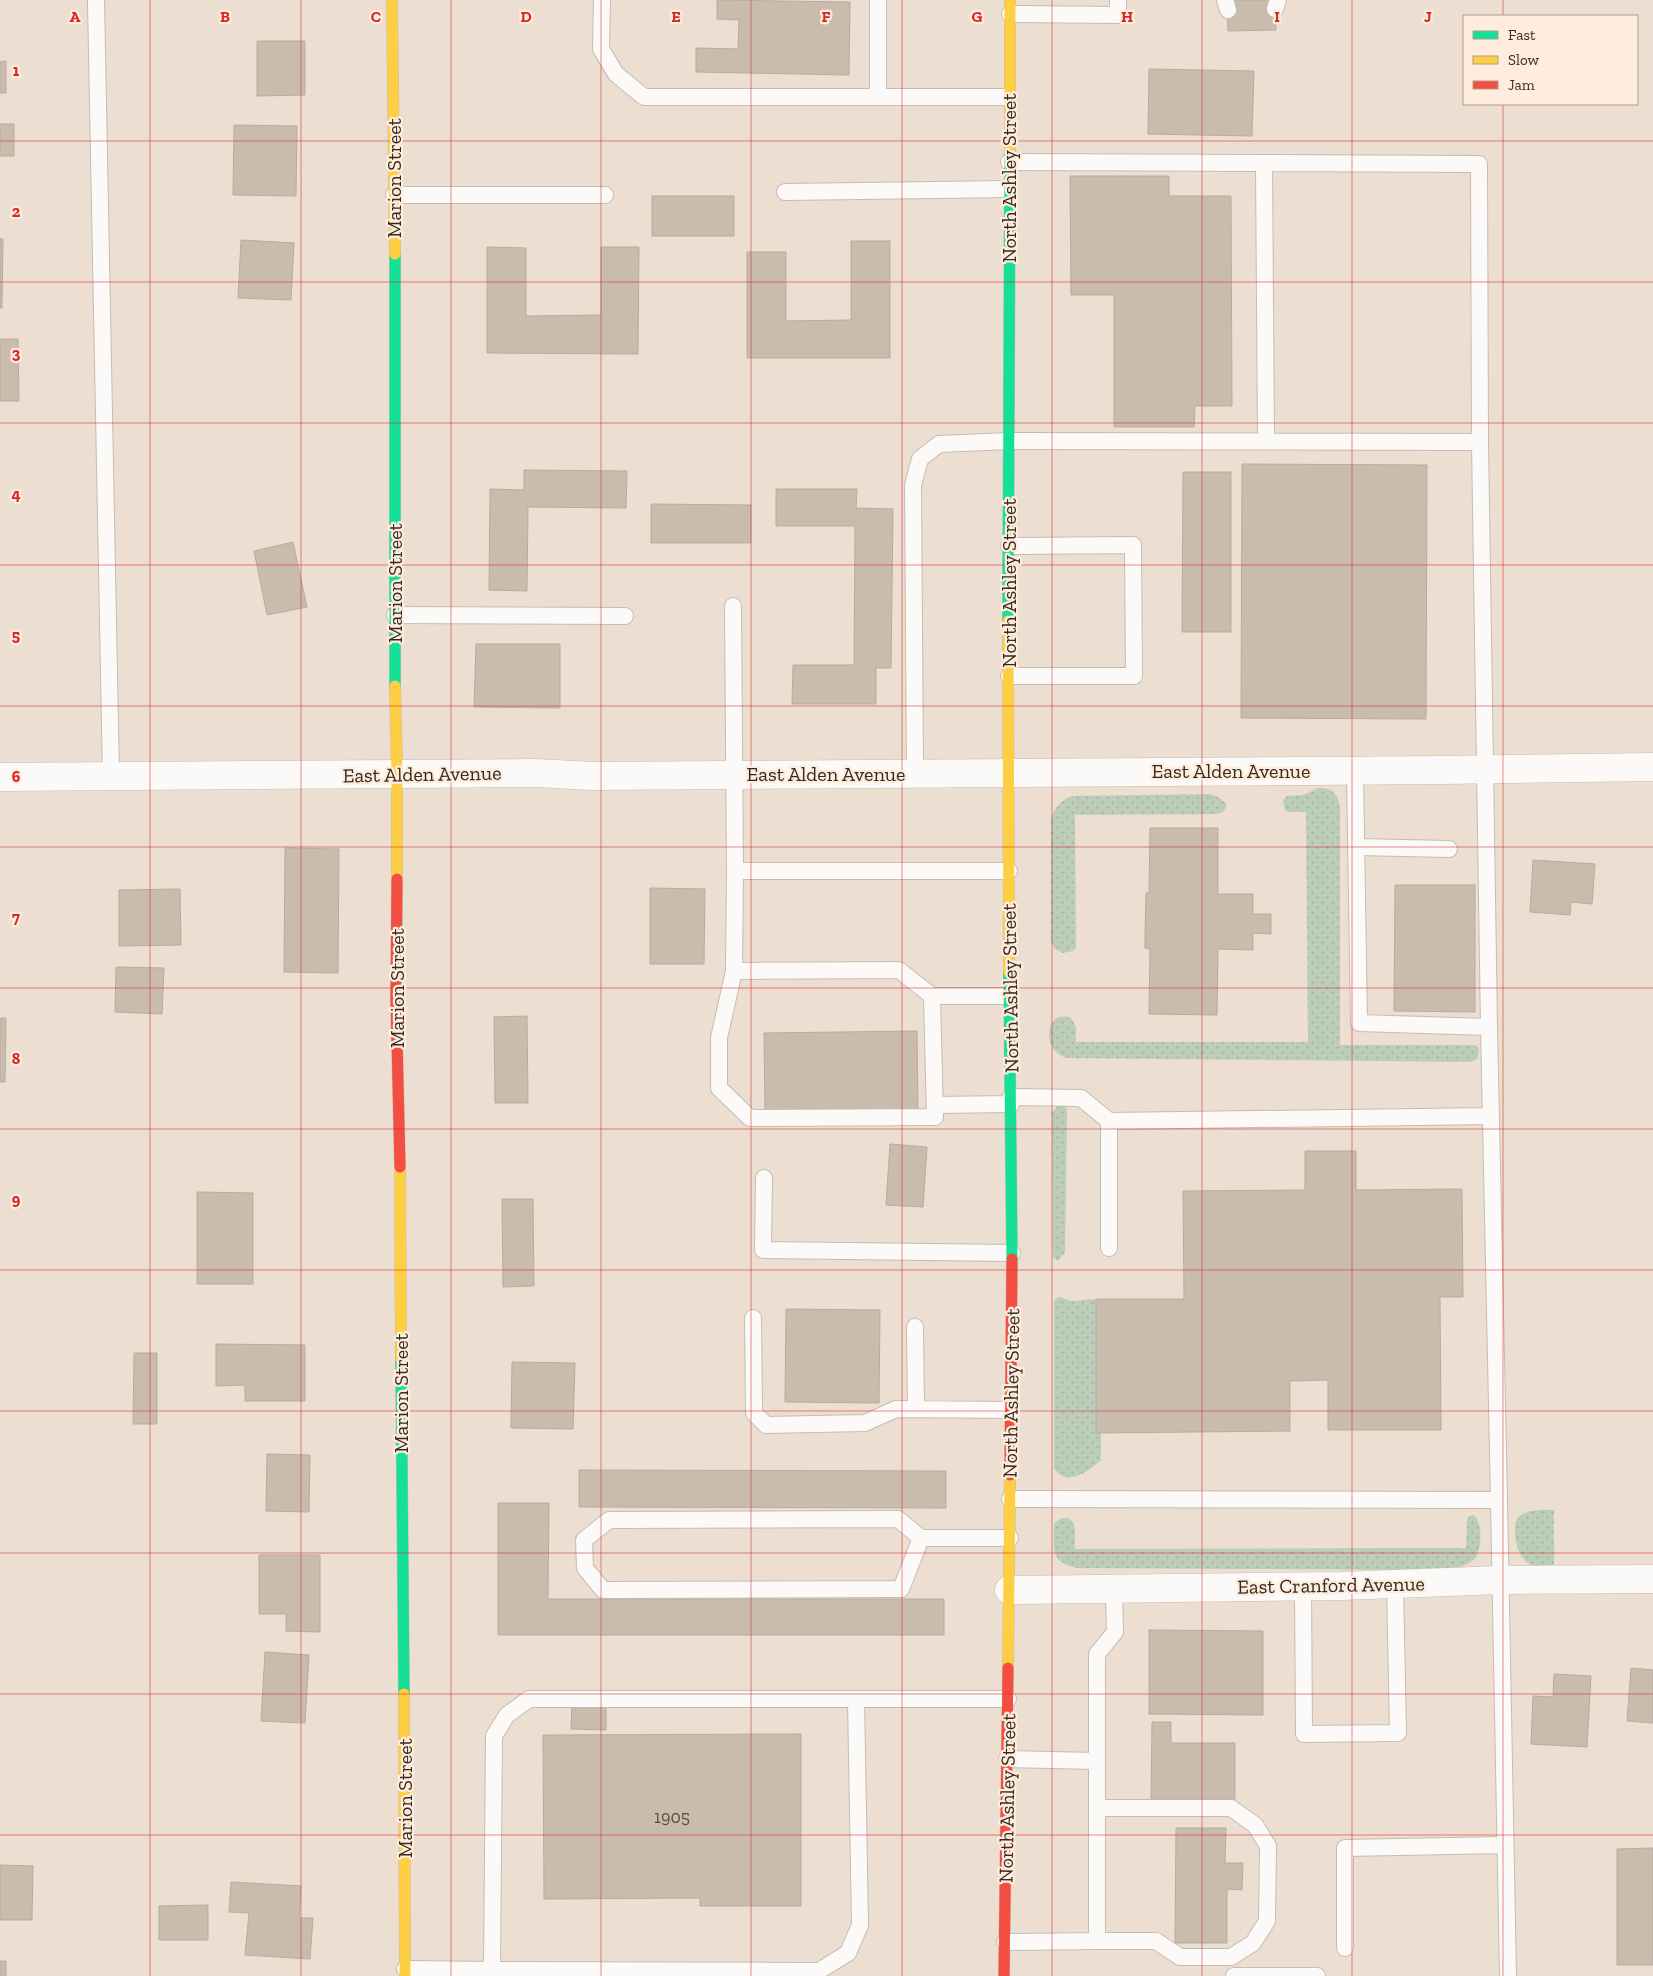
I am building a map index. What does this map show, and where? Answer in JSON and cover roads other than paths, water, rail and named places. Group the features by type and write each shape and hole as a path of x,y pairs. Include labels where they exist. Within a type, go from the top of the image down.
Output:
{"main road":[{"name":"Marion Street","path":"392,0 397,774 396,998 401,1196 401,1494 405,1772 405,1972"},
{"name":"North Ashley Street","path":"1004,1976 1012,1410 1008,772 1010,7"}],"street":[{"name":"East Alden Avenue","path":"0,777 536,773 592,776 1653,767"},
{"name":"East Cranford Avenue","path":"1009,1590 1303,1586 1501,1580 1653,1579"}],"lane":[{"path":"96,0 110,777"},
{"path":"602,0 601,48 616,74 644,97 1010,97"},
{"path":"878,0 878,97"},
{"path":"1010,7 1118,15 1118,0"},
{"path":"1009,162 1479,164 1480,442 1489,1027 1508,1976"},
{"path":"1264,163 1266,442"},
{"path":"785,192 1009,189"},
{"path":"394,195 605,195"},
{"path":"915,773 913,485 920,460 939,444 1009,441 1480,442"},
{"path":"1008,676 1134,676 1133,545 1009,546"},
{"path":"732,606 735,871 734,971 719,1038 719,1088 750,1118 935,1117 932,996"},
{"path":"395,614 625,616"},
{"path":"1355,771 1360,1023 1489,1027"},
{"path":"1357,847 1449,849"},
{"path":"735,871 1009,871"},
{"path":"734,971 899,970 932,996 1010,996"},
{"path":"935,1105 1081,1098 1109,1120 1491,1116"},
{"path":"1109,1120 1109,1248"},
{"path":"764,1178 763,1250 1012,1253"},
{"path":"753,1318 754,1413 766,1425 865,1423 896,1409 1012,1410"},
{"path":"915,1328 916,1409"},
{"path":"1010,1499 1499,1500"},
{"path":"921,1538 901,1589 603,1590 585,1568 584,1540 609,1520 898,1519 921,1538 1010,1538"},
{"path":"1303,1586 1304,1734 1398,1733 1396,1584"},
{"path":"1097,1941 1097,1654 1115,1632 1114,1588"},
{"path":"492,1970 494,1736 507,1715 529,1699 1008,1699"},
{"path":"405,1972 492,1970 523,1973 819,1971 848,1953 860,1925 856,1699"},
{"path":"1007,1759 1097,1761"},
{"path":"1005,1942 1156,1941 1180,1957 1231,1957 1253,1942 1267,1921 1268,1846 1255,1825 1231,1808 1097,1808"},
{"path":"1345,1948 1345,1848 1505,1845"},
{"path":"1234,1976 1317,1976"}]}
